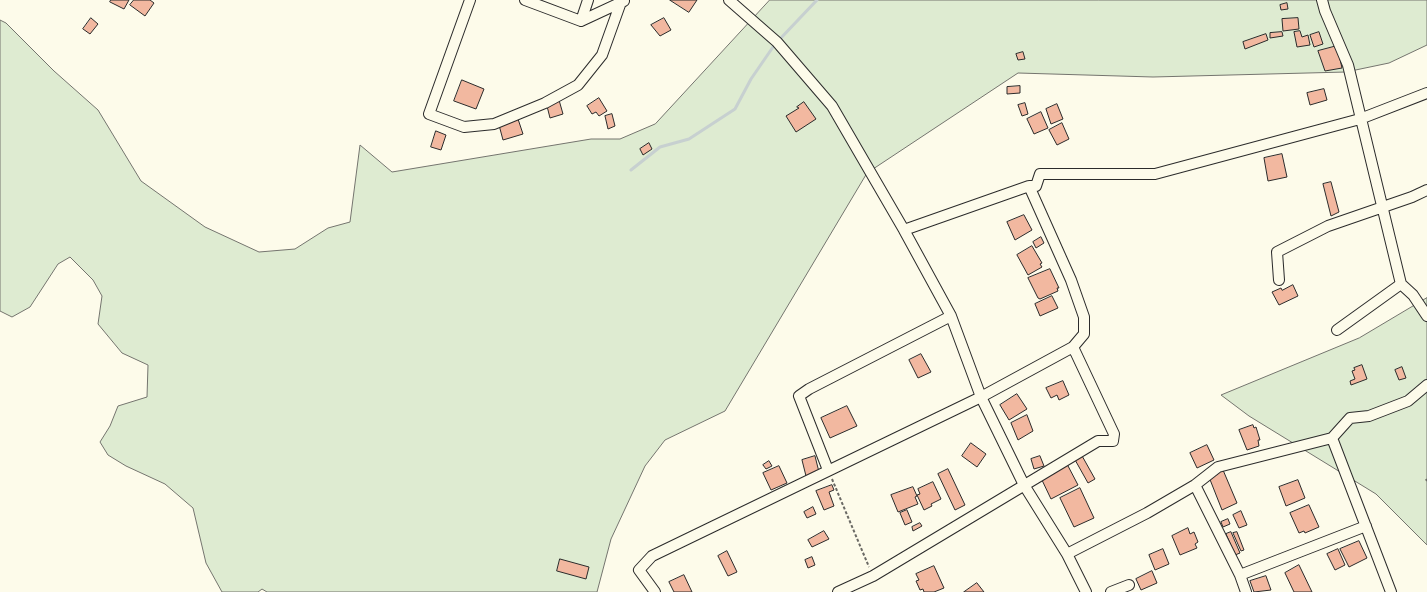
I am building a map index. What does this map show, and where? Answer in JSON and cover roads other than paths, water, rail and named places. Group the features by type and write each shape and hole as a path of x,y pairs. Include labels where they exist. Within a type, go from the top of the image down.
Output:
{"street":[{"path":"470,0 429,114 464,127 494,124 544,103 578,85 602,55 623,1"},
{"path":"525,0 581,22 623,1"},
{"path":"581,22 588,0"},
{"path":"729,0 777,42 832,106 904,230 951,316 982,397 1024,485 1067,554 1086,592"},
{"path":"1322,0 1325,11 1348,65 1401,284 1413,295 1427,316"},
{"path":"904,230 1029,186 1036,186 1040,174 1155,174 1246,151 1360,118 1427,93"},
{"path":"655,592 639,570 652,556 982,397 1073,347 1084,334 1084,317 1071,280 1029,186"},
{"path":"1279,280 1277,252 1328,226 1383,208 1427,190"},
{"path":"1337,330 1401,284"},
{"path":"828,470 799,396 809,389 951,316"},
{"path":"838,592 873,576 1098,441 1113,441 1114,434 1073,347"},
{"path":"1067,554 1147,513 1194,485 1218,467 1332,438 1350,418 1370,416 1384,411 1408,401 1424,391"},
{"path":"1332,438 1391,592"},
{"path":"1194,485 1240,575 1246,592"},
{"path":"1240,575 1366,526"},
{"path":"1111,592 1130,585"}],"waterway":[{"path":"780,39 817,0"},
{"path":"631,170 660,147 689,139 735,109 751,79 773,47"}]}
